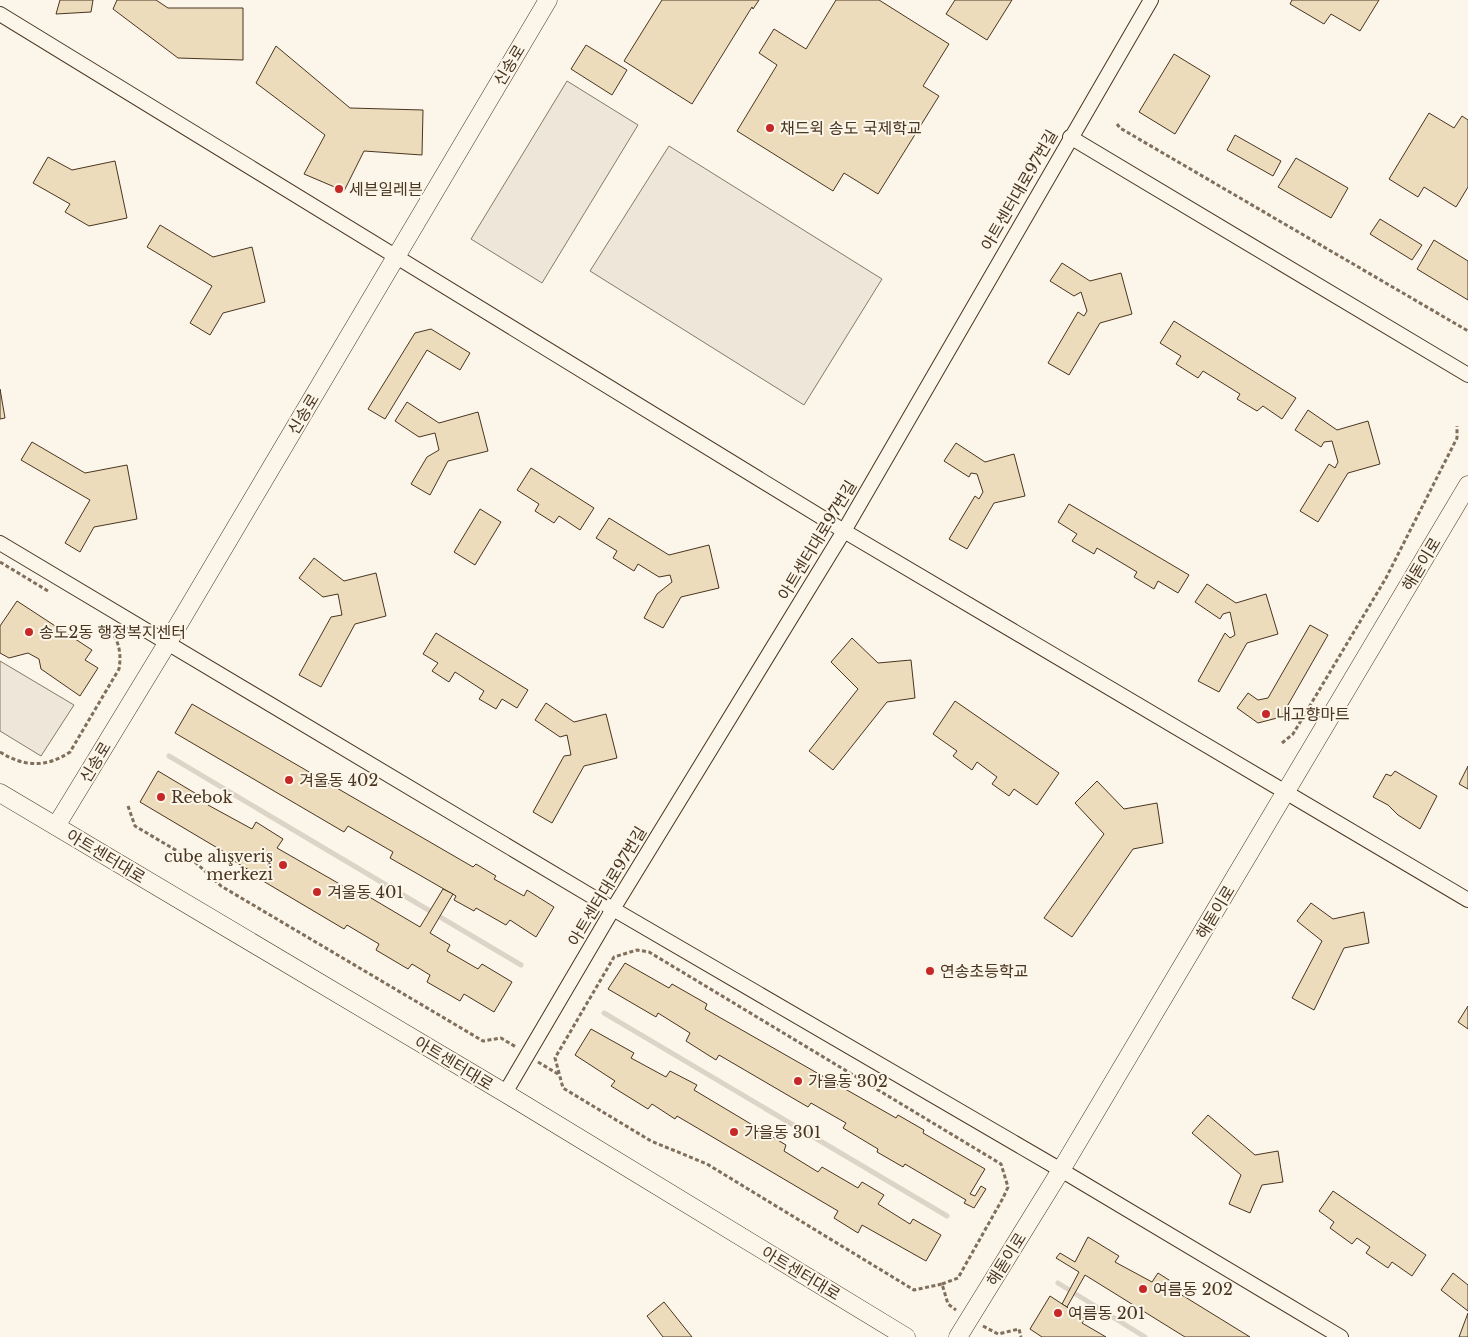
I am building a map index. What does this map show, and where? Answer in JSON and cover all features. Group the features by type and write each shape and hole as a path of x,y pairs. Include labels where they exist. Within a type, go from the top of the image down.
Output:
{"street":[{"name":"신송로","path":"56,826 168,642 548,0"},
{"name":"아트센터대로97번길","path":"505,1093 613,909 844,531 1070,137 1151,0"},
{"path":"0,14 844,531 1468,900"},
{"path":"1070,137 1468,375"},
{"name":"해돋이로","path":"958,1337 1061,1170 1468,485"},
{"path":"0,543 613,909 1061,1170 1341,1337"},
{"name":"아트센터대로","path":"0,794 505,1093 906,1337"}],"path":[{"path":"1117,124 1120,128 1337,256 1468,331"},
{"path":"1282,743 1294,734 1386,578 1456,438 1457,426"},
{"path":"0,562 57,596"},
{"path":"0,752 14,761 36,764 58,760 70,752 119,669 121,654 114,634 106,624 98,620"},
{"path":"128,806 135,826 194,861 221,886 483,1041 501,1038 515,1047"},
{"path":"637,950 650,952 1000,1164 1008,1187 1003,1198 958,1278 942,1284 914,1290 707,1164 650,1142 563,1088 555,1058 614,957 637,950"},
{"path":"546,1067 559,1074"},
{"path":"942,1284 948,1304 956,1309"},
{"path":"991,1331 998,1334 1019,1329 1021,1337"}],"shaded area":[{"path":"567,81 638,125 542,283 471,239"},
{"path":"669,146 882,279 804,405 590,271"},
{"path":"0,661 74,705 41,756 0,731"}],"building":[{"path":"60,0 93,0 91,12 56,14"},
{"path":"117,0 156,0 168,8 243,8 243,60 178,58 113,9"},
{"path":"662,0 759,0 753,9 752,7 692,104 624,61"},
{"path":"836,0 879,0 949,44 923,86 939,96 878,194 844,173 833,191 737,131 777,65 759,53 774,29 806,49"},
{"path":"955,0 1012,0 987,40 946,14"},
{"path":"1292,0 1379,0 1360,31 1331,14 1324,24 1290,4"},
{"path":"586,45 627,70 612,95 571,69"},
{"path":"276,46 350,108 423,110 422,155 364,151 344,191 304,174 325,135 256,83"},
{"path":"1174,54 1210,76 1175,134 1139,112"},
{"path":"1429,113 1454,128 1462,116 1468,120 1468,187 1456,207 1424,187 1418,197 1389,179"},
{"path":"1235,135 1281,161 1273,176 1227,150"},
{"path":"48,157 72,170 115,161 127,218 89,226 65,212 70,204 33,183"},
{"path":"1296,158 1348,188 1331,218 1278,187"},
{"path":"1380,219 1422,245 1412,260 1370,234"},
{"path":"160,225 213,257 252,247 265,302 223,313 210,335 190,323 212,286 147,247"},
{"path":"1434,240 1468,261 1468,300 1417,269"},
{"path":"1062,263 1090,281 1121,273 1132,314 1100,323 1069,375 1048,363 1078,312 1084,316 1087,311 1081,292 1074,296 1050,281"},
{"path":"1174,321 1296,398 1282,419 1263,406 1257,411 1237,399 1240,394 1203,371 1198,378 1176,364 1181,356 1160,343"},
{"path":"431,329 470,353 460,370 427,350 385,419 368,409 415,333"},
{"path":"0,389 5,418 0,419"},
{"path":"407,402 439,423 478,412 488,451 448,461 430,495 411,484 427,457 439,450 435,433 419,437 395,421"},
{"path":"1308,410 1337,430 1368,421 1380,464 1348,473 1318,522 1300,511 1329,464 1335,468 1338,462 1332,441 1324,442 1321,447 1295,430"},
{"path":"32,442 85,473 127,465 137,519 94,527 80,552 65,543 90,500 21,460"},
{"path":"956,443 985,462 1014,454 1025,496 994,503 967,549 949,539 975,496 979,499 983,492 977,474 971,473 969,477 944,461"},
{"path":"531,468 594,508 580,530 559,516 554,523 535,511 539,504 517,490"},
{"path":"1069,504 1189,575 1178,593 1158,581 1154,589 1134,577 1137,572 1097,548 1094,554 1072,541 1077,534 1058,522"},
{"path":"480,509 501,522 475,565 454,552"},
{"path":"609,518 669,555 709,545 719,588 681,597 663,628 644,618 657,594 672,582 670,575 659,577 638,564 634,571 613,558 617,551 596,538"},
{"path":"314,558 344,581 376,573 386,616 355,624 321,687 299,675 331,617 342,615 338,594 323,597 299,578"},
{"path":"1207,584 1236,603 1266,594 1278,634 1247,643 1219,692 1198,681 1225,633 1230,638 1235,635 1230,612 1223,614 1220,619 1195,602"},
{"path":"17,601 92,650 85,660 98,668 80,696 41,669 39,659 28,653 9,658 0,653 0,626"},
{"path":"1310,625 1328,635 1281,717 1258,723 1237,708 1248,693 1258,700 1268,698"},
{"path":"436,633 528,690 517,708 502,699 496,709 479,699 484,691 455,672 449,682 432,671 438,663 423,654"},
{"path":"852,638 878,663 911,660 915,698 887,702 833,770 809,751 858,689 831,662"},
{"path":"955,701 1059,773 1037,805 1014,789 1009,796 992,784 997,777 977,762 972,770 953,756 957,751 933,734"},
{"path":"546,703 574,722 606,714 617,758 584,766 552,823 533,812 564,756 571,755 567,735 560,737 535,720"},
{"name":"겨울동 402","path":"192,704 473,867 476,864 496,876 494,879 524,896 527,890 554,907 536,937 510,920 506,925 476,908 474,911 454,900 456,896 390,858 393,852 348,826 344,832 175,733"},
{"path":"1468,766 1468,789 1459,784"},
{"name":"겨울동 401","path":"158,771 210,802 208,805 252,829 256,822 283,839 277,848 364,898 366,895 420,927 443,889 453,894 430,933 450,945 447,951 478,969 482,964 512,982 494,1012 464,994 460,1001 427,982 430,975 412,964 408,969 376,950 379,944 347,925 344,929 258,878 259,876 234,861 236,859 140,802"},
{"path":"1395,771 1437,796 1420,829 1398,815 1388,805 1373,797 1386,774 1391,776"},
{"path":"1097,781 1124,809 1157,803 1163,843 1133,849 1072,937 1044,918 1104,834 1075,803"},
{"path":"1311,903 1333,919 1364,912 1369,943 1344,948 1314,1010 1292,998 1322,941 1297,921"},
{"name":"가을동 302","path":"625,963 669,988 672,984 707,1004 705,1009 896,1118 898,1115 924,1130 923,1133 985,1169 970,1194 975,1196 981,1186 986,1189 974,1208 964,1203 966,1200 905,1164 903,1167 877,1152 878,1149 843,1128 846,1123 811,1103 808,1107 719,1055 716,1060 686,1041 690,1033 658,1013 656,1017 608,989"},
{"path":"1468,1006 1468,1029 1458,1022"},
{"name":"가을동 301","path":"591,1029 634,1053 631,1058 666,1077 670,1071 697,1085 694,1090 786,1145 784,1151 818,1172 822,1167 858,1188 862,1182 884,1195 878,1204 910,1224 913,1219 941,1235 926,1261 862,1225 858,1233 834,1218 838,1211 677,1116 675,1119 652,1104 648,1109 611,1086 615,1081 575,1055"},
{"path":"1208,1115 1255,1155 1278,1151 1283,1182 1262,1185 1250,1213 1229,1204 1241,1175 1192,1133"},
{"path":"1333,1191 1426,1255 1412,1276 1392,1262 1388,1268 1366,1253 1370,1247 1357,1238 1352,1244 1330,1228 1334,1222 1319,1211"},
{"name":"여름동 202","path":"1088,1237 1119,1256 1115,1262 1152,1282 1158,1273 1180,1287 1177,1292 1250,1337 1185,1337 1085,1275 1067,1307 1062,1304 1079,1272 1056,1258 1060,1253 1075,1262"},
{"path":"1453,1273 1468,1285 1468,1311 1441,1290"},
{"name":"여름동 201","path":"1050,1296 1085,1319 1082,1323 1106,1337 1042,1337 1030,1329"},
{"path":"664,1302 692,1337 663,1337 647,1316"},
{"path":"1468,1313 1468,1337 1459,1337"}],"waterway":[{"path":"169,756 521,965"},
{"path":"604,1013 947,1216"},
{"path":"1058,1283 1145,1337"}],"place":[{"name":"채드윅 송도 국제학교","path":"770,128"},
{"name":"세븐일레븐","path":"339,189"},
{"name":"송도2동 행정복지센터","path":"29,632"},
{"name":"내고향마트","path":"1266,714"},
{"name":"겨울동 402","path":"289,780"},
{"name":"Reebok","path":"161,797"},
{"name":"cube alışveriş merkezi","path":"283,865"},
{"name":"겨울동 401","path":"317,892"},
{"name":"연송초등학교","path":"930,971"},
{"name":"가을동 302","path":"798,1081"},
{"name":"가을동 301","path":"734,1132"},
{"name":"여름동 202","path":"1143,1289"},
{"name":"여름동 201","path":"1058,1313"}]}
